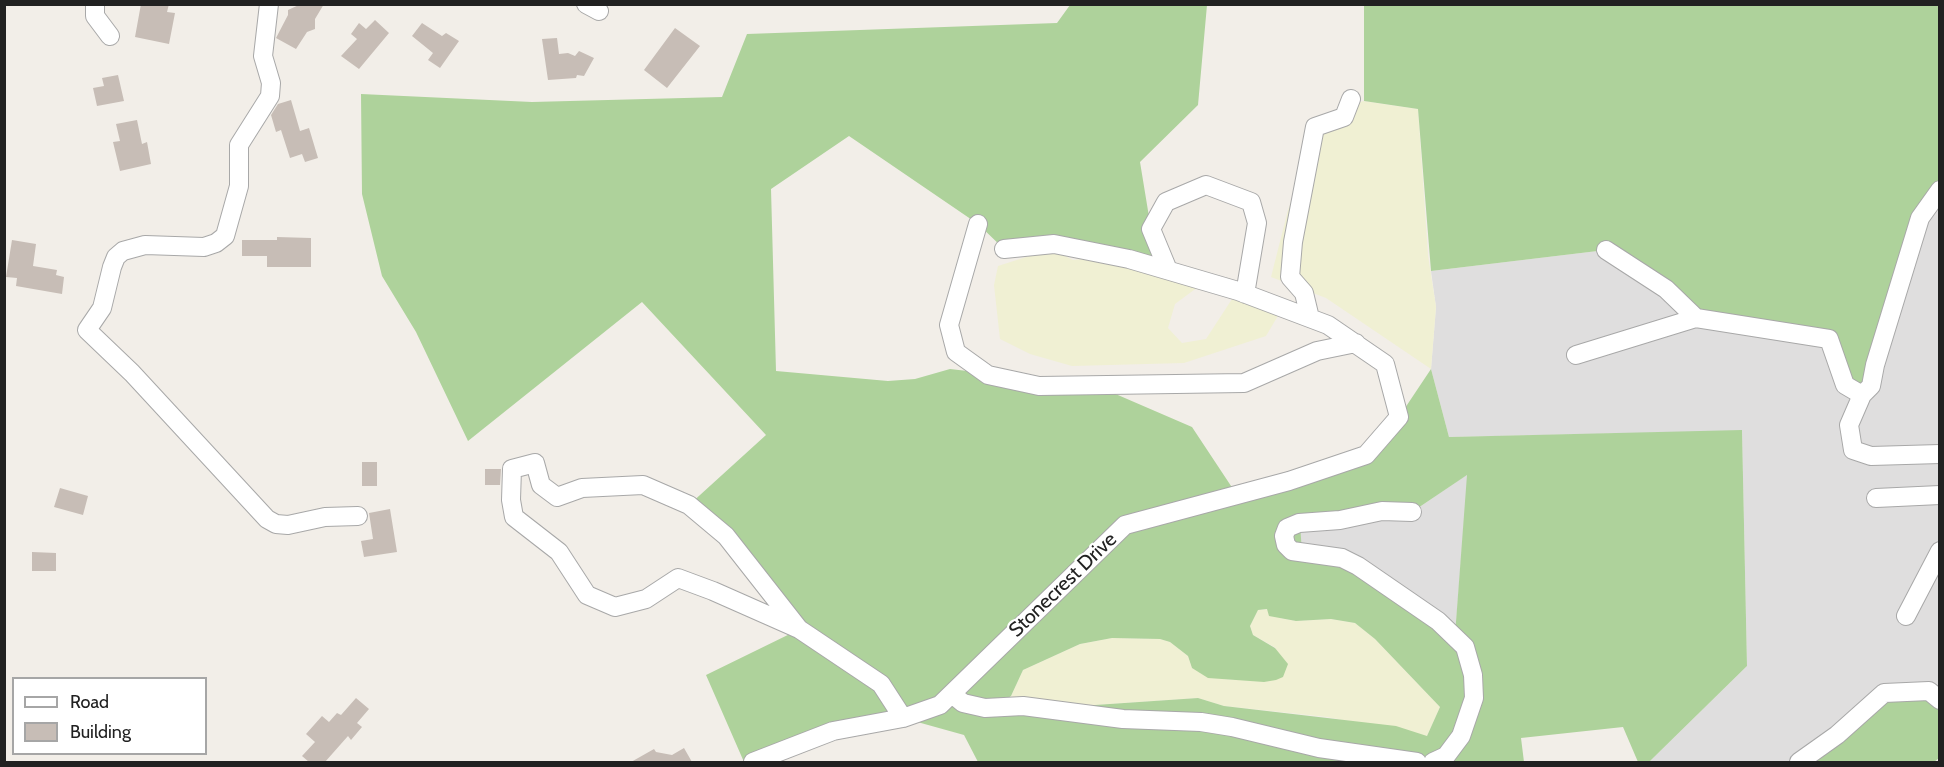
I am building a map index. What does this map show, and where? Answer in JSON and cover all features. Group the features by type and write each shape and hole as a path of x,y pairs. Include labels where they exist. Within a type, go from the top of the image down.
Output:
{"street":[{"path":"95,4 95,16 110,36"},
{"path":"269,4 263,56 270,75 270,96 239,145 239,186 225,236 216,243 204,247 145,244 123,251 116,257 112,267 102,308 87,330 132,373 267,519 276,524 288,525 326,516 358,516"},
{"path":"1310,318 1304,293 1290,277 1293,242 1316,127 1344,117 1351,99"},
{"path":"1004,249 1054,244 1129,259 1245,294 1257,223 1251,202 1206,185 1166,202 1151,229 1168,270"},
{"path":"1940,190 1920,218 1875,365 1871,386 1862,395 1849,425 1853,450 1871,456 1940,454"},
{"path":"978,224 949,325 956,352 988,375 1038,386 1244,383 1317,351 1356,344"},
{"path":"1606,250 1666,289 1696,318"},
{"name":"Stonecrest Drive","path":"753,762 833,731 903,718 940,705 1125,525 1289,480 1366,454 1399,417 1385,364 1328,325 1245,294"},
{"path":"1576,355 1696,318 1830,339 1845,385 1862,395"},
{"path":"799,629 726,536 689,506 643,485 582,488 557,497 541,485 535,463 512,469 511,500 514,517 559,552 587,595 615,607 646,599 678,578 713,591 799,629 838,658 880,684 903,718"},
{"path":"1876,498 1940,495"},
{"path":"1412,512 1382,511 1340,520 1299,523 1287,528 1284,536 1286,545 1292,551 1342,558 1358,566 1438,621 1465,647 1473,675 1474,698 1461,736 1446,756 1434,762"},
{"path":"1906,616 1940,551"},
{"path":"1799,762 1837,735 1884,693 1929,691 1940,700"},
{"path":"952,694 963,703 985,708 1023,706 1123,718 1201,722 1319,748 1417,762"}],"shaded area":[{"path":"1939,190 1939,696 1799,762 1649,762 1747,666 1742,431 1449,437 1431,369 1436,307 1431,271 1606,250 1829,339 1875,365"},
{"path":"1468,474 1455,636 1302,553 1299,523 1412,512"}],"green space":[{"path":"1070,5 1207,5 1198,105 1140,162 1151,229 1168,270 1129,259 1004,249 978,224 849,136 771,189 776,371 888,381 915,379 950,369 1097,386 1192,427 1237,495 1366,455 1399,417 1431,369 1449,437 1742,430 1747,666 1649,762 1638,762 1623,727 1521,738 1524,762 978,762 964,735 903,718 753,762 744,762 706,675 798,630 689,505 766,435 642,302 468,441 416,332 382,276 362,194 361,94 532,102 722,97 747,34 1057,23","holes":["1467,475 1455,635 1342,558 1302,553 1300,523 1412,512","1267,609 1269,616 1296,621 1331,619 1355,623 1375,639 1440,707 1427,736 1396,726 1224,706 1198,698 1095,705 1036,705 1004,701 1011,696 1023,670 1080,644 1112,638 1160,639 1170,642 1188,656 1192,668 1208,678 1264,682 1276,680 1283,677 1288,664 1275,648 1253,635 1250,626 1258,610"]},
{"path":"1364,5 1939,5 1939,190 1920,218 1871,386 1845,385 1829,339 1696,318 1606,250 1431,271 1418,109 1364,101"},
{"path":"1363,101 1418,109 1428,255 1436,307 1431,369 1326,298 1271,277 1288,210 1323,118"},
{"path":"1051,249 1073,260 1117,256 1202,284 1175,304 1168,328 1182,343 1206,339 1232,299 1251,298 1282,309 1266,336 1184,363 1072,366 1030,354 1000,339 994,285 998,266"},
{"path":"1268,609 1280,618 1296,621 1331,619 1355,623 1375,639 1440,707 1427,736 1327,717 1224,706 1198,698 1095,705 1004,701 1011,696 1023,670 1080,644 1112,638 1160,639 1170,642 1188,656 1192,668 1224,679 1240,680 1276,648 1253,635 1250,626 1258,610"},
{"path":"1884,693 1939,696 1939,758 1934,762 1799,762"}],"building":[{"path":"141,4 169,4 167,12 175,13 169,44 135,37"},
{"path":"301,4 324,4 315,19 315,29 307,32 296,49 276,38 288,15 288,10"},
{"path":"375,20 389,33 359,69 341,56 357,39 351,34 359,23 366,29"},
{"path":"422,23 442,36 446,33 459,41 440,68 428,60 433,53 412,36"},
{"path":"675,28 700,46 667,88 644,70"},
{"path":"557,38 559,54 568,53 575,56 579,51 594,58 584,76 548,80 542,39"},
{"path":"118,75 124,101 97,106 93,88 104,86 102,78"},
{"path":"291,100 300,131 309,128 318,158 305,162 302,154 290,158 281,130 276,132 271,115 278,104"},
{"path":"137,120 142,144 147,142 151,164 120,171 113,142 120,141 116,124"},
{"path":"277,237 311,238 311,267 267,267 267,256 242,256 242,240 277,240"},
{"path":"12,240 36,244 33,266 57,270 56,275 64,277 62,294 16,286 17,278 6,277"},
{"path":"362,462 377,462 377,486 362,486"},
{"path":"485,469 501,469 500,485 485,485"},
{"path":"60,488 88,496 83,515 54,507"},
{"path":"390,509 397,552 364,557 361,541 373,539 369,513"},
{"path":"32,552 56,553 56,571 32,571"},
{"path":"356,698 369,709 357,723 362,727 351,740 348,736 325,762 309,762 302,756 315,742 306,734 322,716 329,722 337,713 341,715"},
{"path":"684,748 692,762 631,762 654,749 656,752 672,755"}]}
